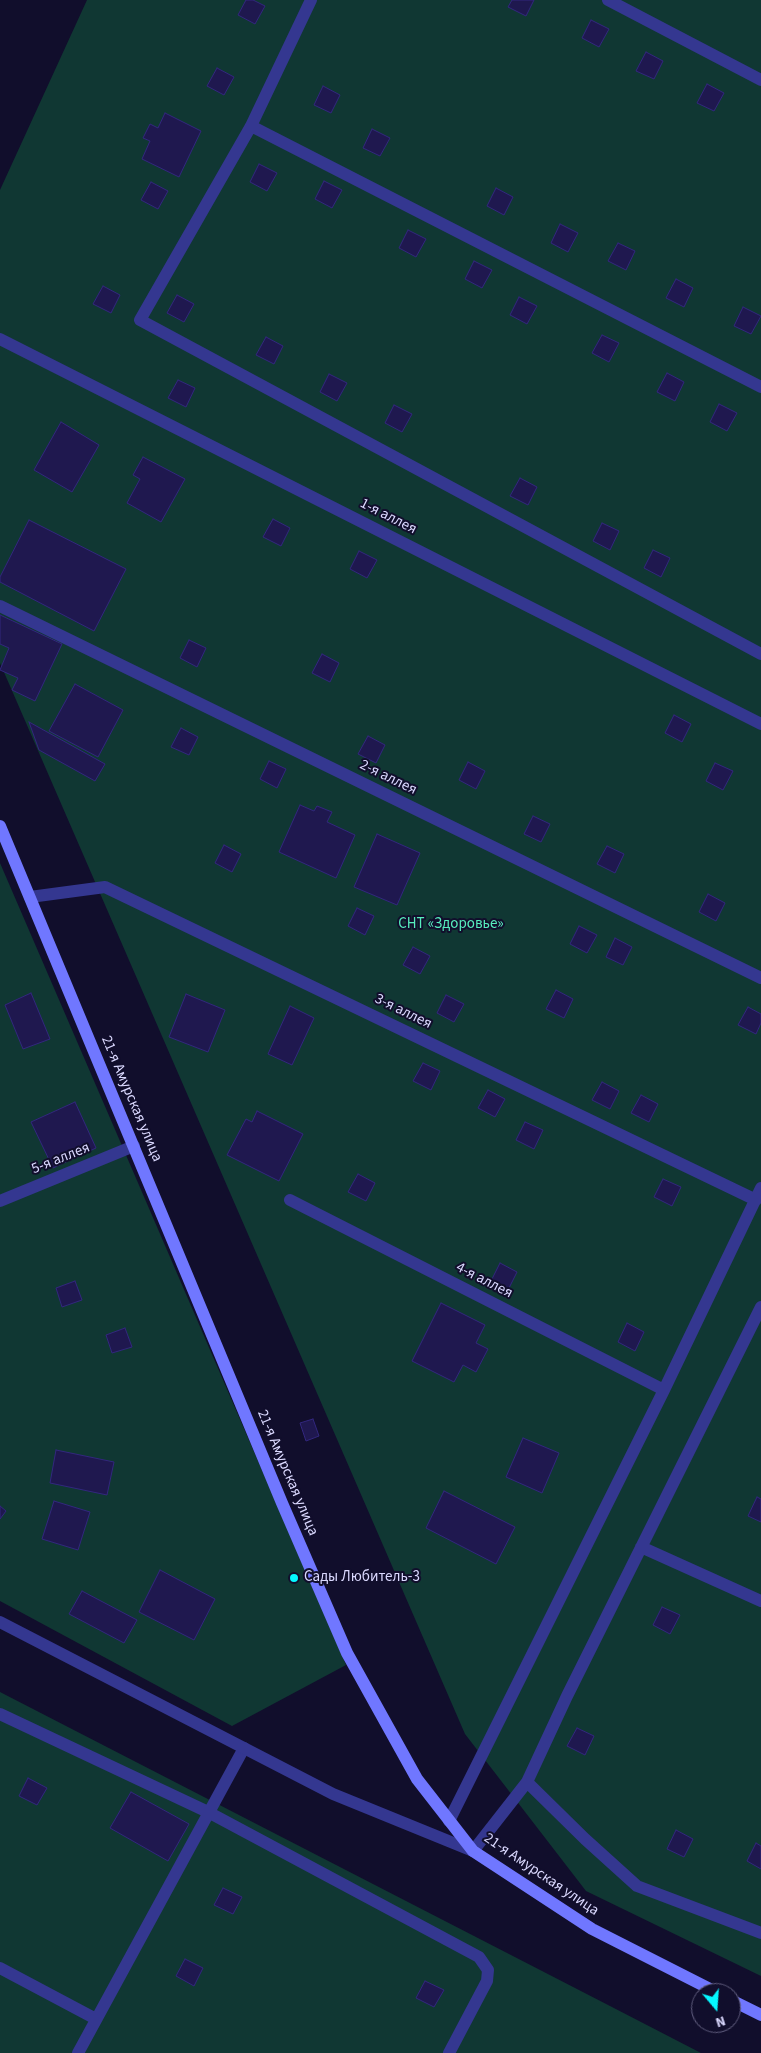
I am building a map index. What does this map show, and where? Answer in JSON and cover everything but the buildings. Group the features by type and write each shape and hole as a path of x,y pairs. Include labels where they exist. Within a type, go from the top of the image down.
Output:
{"main road":[{"name":"21-я Амурская улица","path":"0,826 278,1494 347,1652 416,1779 473,1851 592,1929 698,1983"},
{"path":"741,2005 761,2015"}],"street":[{"path":"311,0 251,126 140,320 761,654"},
{"path":"608,0 761,80"},
{"path":"251,126 761,387"},
{"name":"1-я аллея","path":"0,339 761,724"},
{"name":"2-я аллея","path":"0,606 761,978"},
{"name":"3-я аллея","path":"30,897 106,887 758,1194"},
{"name":"5-я аллея","path":"0,1201 134,1146"},
{"path":"449,1821 664,1390 758,1194"},
{"name":"4-я аллея","path":"290,1200 664,1390"},
{"path":"0,1622 333,1794 473,1851 527,1782 567,1696 761,1307"},
{"path":"641,1547 761,1601"},
{"path":"0,1714 208,1812 479,1957 488,1970 487,1981 449,2053"},
{"path":"78,2053 244,1748"},
{"path":"527,1782 585,1839 638,1886 761,1933"},
{"path":"0,1968 96,2019"}],"green space":[{"name":"СНТ «Здоровье»","path":"87,0 761,0 761,1976 586,1891 465,1734 0,663 0,190"},
{"path":"0,863 346,1665 232,1726 0,1601"},
{"path":"0,1692 610,2006 701,2053 0,2053"}],"place":[{"name":"Сады Любитель-3","path":"294,1578"}]}
